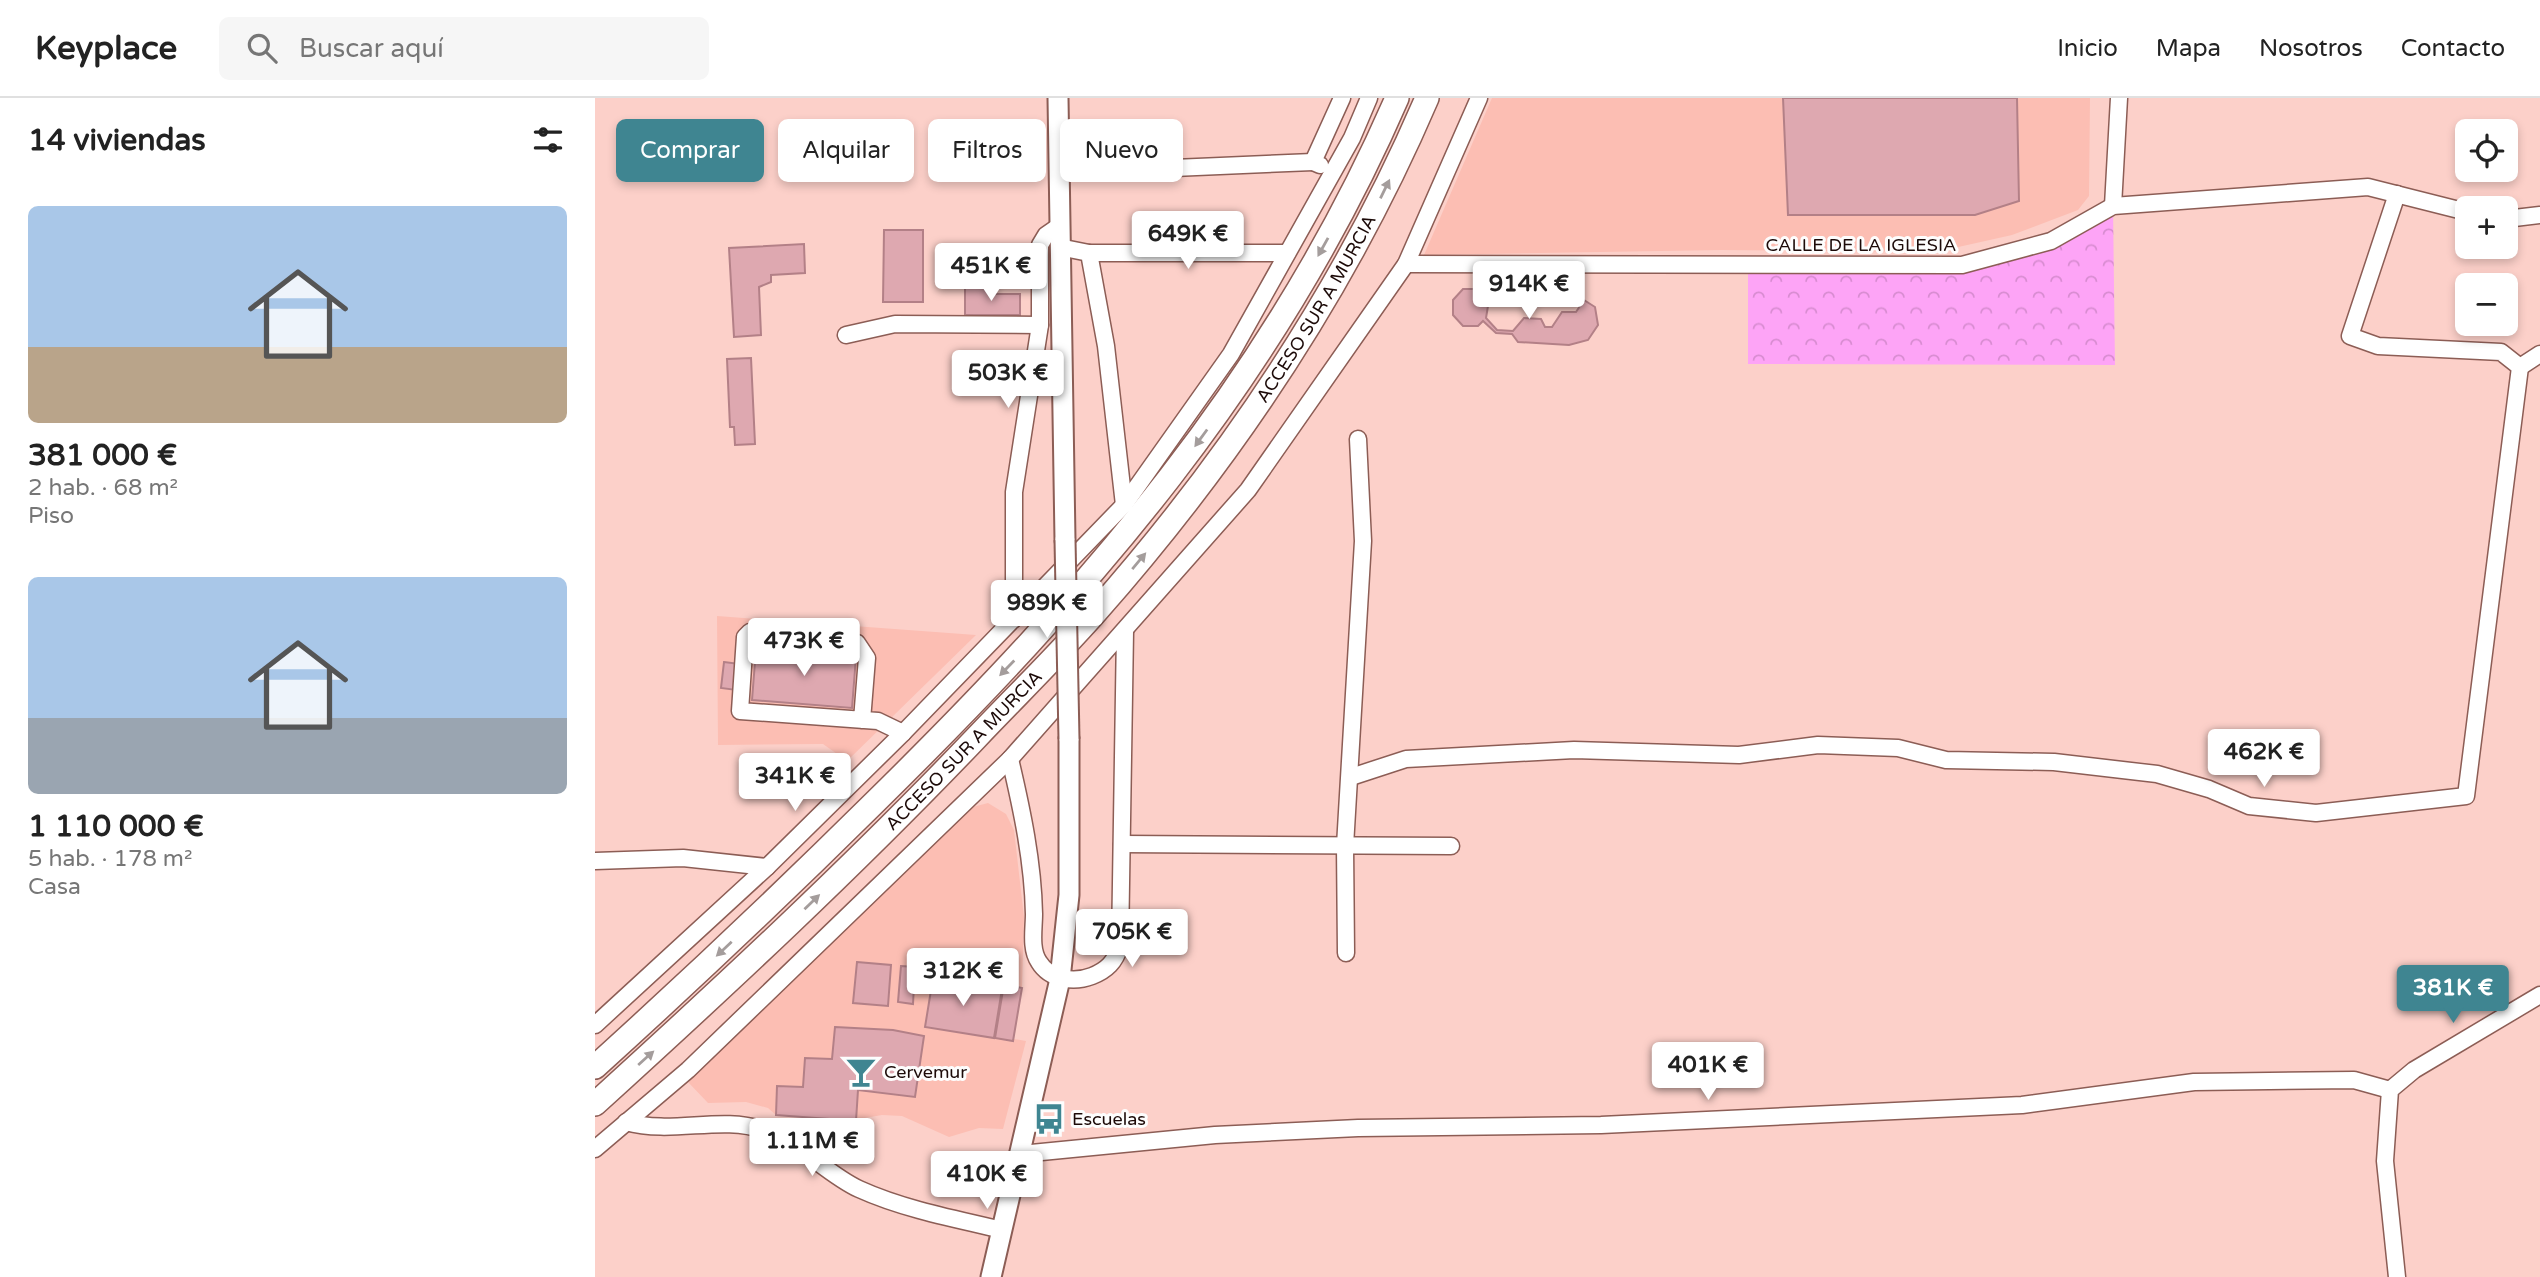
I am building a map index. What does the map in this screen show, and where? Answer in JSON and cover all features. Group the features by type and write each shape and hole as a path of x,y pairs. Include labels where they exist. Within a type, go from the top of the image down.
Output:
{"highway":[{"name":"ACCESO SUR A MURCIA","path":"595,1067 755,920 916,762 1026,648 1128,534 1185,460 1260,354 1325,244 1398,98"},
{"name":"ACCESO SUR A MURCIA","path":"595,1104 776,937 925,792 1087,622 1148,551 1223,456 1283,368 1374,213 1427,98"}],"main road":[{"path":"991,1277 1060,979 1069,895 1069,739 1058,98"}],"street":[{"path":"1313,162 1342,98"},
{"path":"595,1026 767,867 903,733 1124,505 1231,354 1333,171 1368,101 1350,98"},
{"path":"595,1149 688,1070 1010,759 1248,489 1406,264 1479,98"},
{"path":"2113,206 2119,98"},
{"path":"1058,173 1313,162 1333,171"},
{"name":"CALLE DE LA IGLESIA","path":"1406,264 1962,265 2051,241 2113,206 2368,187 2455,209"},
{"path":"2397,194 2350,336 2378,346 2501,352 2520,366"},
{"path":"2518,218 2540,215"},
{"path":"1014,619 1014,492 1040,325 1040,245 1046,236 1059,226"},
{"path":"1059,247 1089,253 1287,253"},
{"path":"1089,253 1106,346 1124,505"},
{"path":"846,335 895,324 1040,325"},
{"path":"2520,366 2540,354"},
{"path":"1350,778 1406,759 1574,750 1739,755 1818,744 1898,748 1946,760 2054,762 2157,774 2209,789 2249,806 2316,813 2466,796 2520,366"},
{"path":"1346,953 1345,846 1363,541 1359,439"},
{"path":"1010,759 1025,820 1034,905 1034,950 1045,971 1060,979 1083,979 1101,972 1115,961 1122,923 1125,631"},
{"path":"862,720 867,659 857,643 750,632 745,638 740,711 862,720 878,721 903,733"},
{"path":"1122,844 1451,846"},
{"path":"595,862 683,858 767,867"},
{"path":"2397,1277 2385,1161 2391,1090 2414,1070 2540,995"},
{"path":"1021,1154 1215,1135 1358,1128 1601,1125 2022,1105 2194,1082 2354,1080 2391,1090"},
{"path":"626,1122 674,1129 732,1123 749,1126 783,1138 860,1189 927,1211 1003,1230"}],"shaded area":[{"path":"1492,98 2090,98 2089,196 2078,210 2012,235 1936,252 1721,250 1424,255"},
{"path":"717,616 976,635 847,761 823,744 718,745"},
{"path":"988,803 1006,814 1014,830 1024,917 1022,988 1014,1039 1026,1041 1003,1129 979,1128 949,1137 902,1116 882,1115 842,1122 776,1115 768,1108 746,1102 708,1103 688,1082 708,1060 969,808"}],"green space":[{"path":"2113,206 2115,365 1748,364 1748,264 1962,265 2051,241"}],"building":[{"path":"1783,98 2017,98 2019,201 1975,215 1788,215"},
{"path":"884,230 923,230 923,302 883,302"},
{"path":"804,244 805,273 771,275 771,282 759,287 761,335 734,337 729,248"},
{"path":"965,288 992,288 992,294 1020,294 1020,315 965,315"},
{"path":"1463,289 1478,289 1489,300 1486,318 1497,330 1513,331 1524,318 1541,319 1545,327 1552,327 1562,312 1576,312 1584,300 1595,307 1598,325 1588,340 1569,345 1518,342 1512,334 1496,333 1483,321 1478,326 1463,326 1453,315 1453,300"},
{"path":"751,358 755,444 735,445 734,427 730,427 727,359"},
{"path":"756,649 856,657 852,708 752,700"},
{"path":"724,662 740,664 736,690 721,688"},
{"path":"857,962 891,965 888,1006 853,1003"},
{"path":"901,966 915,967 913,1004 898,1002"},
{"path":"933,978 1002,989 994,1038 925,1027"},
{"path":"1004,984 1022,988 1013,1041 995,1038"},
{"name":"Cervemur","path":"835,1027 893,1030 924,1036 915,1097 858,1090 856,1121 776,1115 777,1086 803,1087 805,1058 832,1059"}],"place":[{"name":"Cervemur","path":"861,1072"},
{"name":"Escuelas","path":"1049,1119"}]}
